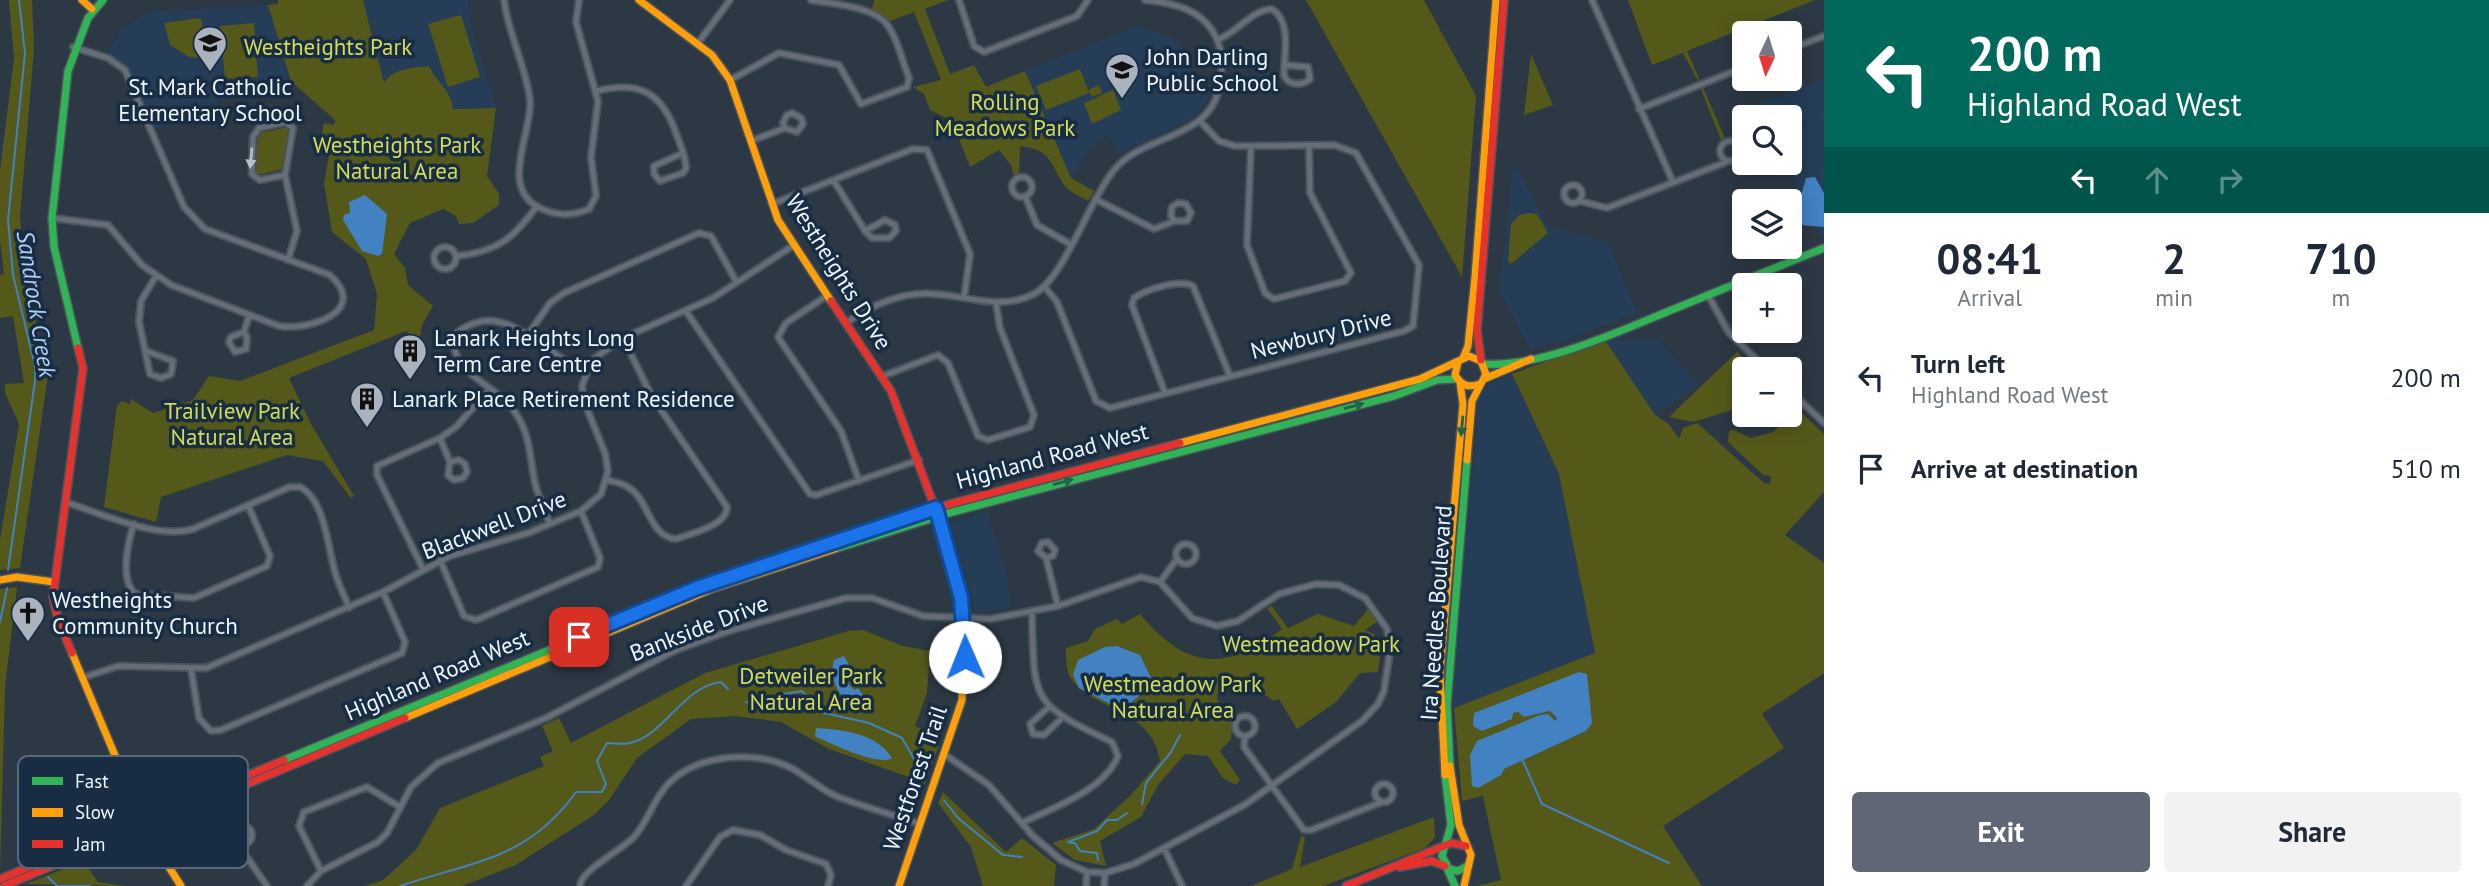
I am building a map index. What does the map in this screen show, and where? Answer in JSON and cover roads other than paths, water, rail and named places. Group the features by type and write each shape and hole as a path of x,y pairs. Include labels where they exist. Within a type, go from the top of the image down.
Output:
{"main road":[{"path":"82,0 92,9"},
{"path":"103,0 92,9 73,46 52,218 54,247 83,368 54,582 58,620 115,756"},
{"name":"Westheights Drive","path":"639,0 651,3 712,55 730,80 772,204 794,244 883,376 938,512"},
{"path":"1496,0 1468,346 1455,370 1458,381 1470,387 1534,358"},
{"path":"1482,382 1483,362 1477,330 1504,0"},
{"path":"1461,360 1476,357 1483,362 1499,365 1603,338 1824,248"},
{"name":"Highland Road West","path":"248,778 687,592 938,512 1393,387 1434,374 1461,360"},
{"name":"Highland Road West","path":"938,512 1394,396 1437,380 1458,381"},
{"name":"Ira Needles Boulevard","path":"1445,847 1451,825 1441,747 1440,674 1463,411 1458,381"},
{"name":"Ira Needles Boulevard","path":"1466,846 1451,780 1447,705 1472,401 1482,382"},
{"name":"Westforest Trail","path":"899,886 962,700 964,619 938,512"},
{"path":"0,580 17,577 54,582"},
{"path":"1346,886 1457,842 1466,846 1471,855 1464,886"},
{"path":"1445,847 1442,856 1455,886"},
{"path":"1396,867 1432,861 1458,871 1468,866"},
{"name":"Highland Road West","path":"0,880 30,868"},
{"name":"Highland Road West","path":"4,886 44,868"},
{"path":"170,868 181,886"}],"street":[{"path":"504,0 506,18 530,102 519,180 526,195 537,206 570,215 593,206 596,196 592,157 598,116 597,91 576,22 579,0"},
{"path":"698,43 730,0"},
{"path":"730,80 784,53 839,65 861,104 906,87 909,78 890,30 881,19 867,12 811,0"},
{"path":"959,0 974,46 984,52 1077,16 1088,0"},
{"path":"846,323 874,306 901,297 934,294 996,303 1019,300 1044,286 1105,181 1126,160 1200,121 1214,103 1219,91 1222,69 1217,40 1199,16 1177,2 1145,0"},
{"path":"1592,0 1673,182"},
{"path":"1217,40 1236,32 1256,13 1272,9 1279,14 1285,28 1284,65 1284,78 1289,83 1305,83 1310,79 1308,67 1284,65"},
{"path":"1802,45 1824,36"},
{"path":"52,218 108,225 142,265 156,276 183,291 249,316 296,327 324,320 337,312 343,296 337,281 330,275 205,229 193,219 184,207 125,70 108,58 73,46"},
{"path":"1639,109 1732,72"},
{"path":"597,91 628,86 646,92 668,111 683,153 686,163 683,173 665,181 656,177 654,171 658,163 683,153"},
{"name":"Newbury Drive","path":"1044,286 1057,302 1096,401 1110,408 1404,331 1415,321 1419,265 1363,162 1347,148 1225,144 1200,121"},
{"path":"285,175 260,180 251,174 253,137 259,128 279,122 291,125 293,132 285,175 297,231 288,260"},
{"path":"751,141 785,128"},
{"path":"1251,146 1247,245 1265,293 1274,299 1345,281 1351,273 1310,193 1309,146"},
{"path":"772,204 913,149 927,150 970,254 964,298"},
{"path":"1580,201 1607,208 1729,161"},
{"path":"834,181 865,231 872,238 893,237 896,231 895,225 885,220 865,231"},
{"path":"1025,196 1037,225 1070,244"},
{"path":"1095,199 1148,228 1167,227 1175,221"},
{"path":"456,256 470,255 510,239 537,206"},
{"path":"527,336 550,303 564,293 699,233 711,236 736,281"},
{"path":"622,338 646,387 727,507 727,513 722,520 676,539 668,538 659,530 638,495 629,487 607,480 608,462 585,404 582,386 584,372 601,350 622,338 713,298 794,244"},
{"path":"443,247 452,250 456,256 454,264 448,269 441,268 435,262 435,253 443,247"},
{"path":"146,351 170,358 174,364 170,374 161,378 150,374 139,323 139,310 156,276"},
{"path":"1165,393 1132,304 1134,298 1145,292 1183,283 1193,286 1230,376"},
{"path":"828,295 786,323 778,337 841,431 859,481"},
{"path":"1707,295 1729,333 1754,357"},
{"path":"883,376 938,355 948,363 978,436 988,440 1030,426 1034,415 1000,328 996,303"},
{"path":"685,311 806,491 816,495 919,460"},
{"path":"244,332 249,316"},
{"path":"550,524 538,495 530,443 522,424 511,407 466,372 453,345 454,336 461,328 492,319 508,324 564,363 584,372"},
{"path":"423,569 376,470 380,462 440,438 472,413 490,390"},
{"path":"1802,402 1824,423"},
{"path":"440,438 450,462"},
{"name":"Blackwell Drive","path":"82,678 118,666 206,668 349,608 440,560 550,524 581,511 597,500 607,480"},
{"path":"65,502 168,532 185,531 290,487 306,489 329,537 334,570 349,608"},
{"path":"134,524 127,576 131,590 136,594 194,598 267,566 270,556 248,505"},
{"path":"440,560 464,616 476,620 598,567 600,558 581,511"},
{"path":"1046,558 1058,606"},
{"path":"944,754 989,785 1061,860 1087,872 1105,873 1120,870 1246,804 1362,721 1378,704 1388,677 1390,650 1387,629 1366,598 1339,585 1316,584 1279,594 1231,623 1210,625 1188,615 1160,582 1177,559"},
{"name":"Bankside Drive","path":"307,886 321,871 378,842 387,833 420,776 438,763 546,718 674,651 729,631 855,597 880,601 922,616 964,619 1032,612 1058,606 1131,578 1141,577 1160,582"},
{"path":"191,669 199,718 211,730 221,730 402,653 404,642 383,592"},
{"path":"1022,822 1093,785 1116,761 1117,751 1112,742 1062,718 1049,707 1040,692 1034,672 1032,612"},
{"path":"1049,707 1030,724 1033,734 1044,735 1062,718"},
{"path":"1245,736 1244,747 1304,830 1311,830 1382,802"},
{"path":"580,886 580,879 585,872 614,854 636,835 668,784 692,766 718,758 783,765 837,796 920,824"},
{"path":"321,871 299,826 304,812 367,787 400,807"},
{"path":"686,886 720,837 740,830 760,835 786,850 826,864 831,875 828,886"},
{"path":"1164,848 1182,886"},
{"path":"248,859 267,886"},
{"path":"1086,886 1087,872"},
{"path":"1104,886 1105,873"}],"water":[{"path":"1815,177 1824,193 1824,227 1802,225 1802,192 1806,178"},
{"path":"365,195 387,214 382,254 378,256 362,251 343,220 344,215 350,213 349,202"},
{"path":"1117,646 1140,655 1151,678 1150,687 1122,710 1079,688 1073,675 1078,660 1105,647"},
{"path":"844,656 854,674 842,677 854,690 858,688 865,698 849,705 833,679 834,660"},
{"path":"1579,672 1587,674 1592,723 1586,731 1504,769 1501,775 1478,788 1472,786 1470,755 1477,741 1540,715 1548,714 1555,721 1557,718 1550,711 1524,717 1518,712 1513,713 1512,719 1482,731 1473,726 1474,713"},
{"path":"816,728 859,734 877,743 892,758 877,759 843,749 815,736"}],"waterway":[{"name":"Sandrock Creek","path":"8,570 35,381 35,366 13,275 8,220 25,53 19,0"},
{"name":"Sandrock Creek","path":"0,622 7,588"},
{"path":"400,886 475,863 518,845 557,815 576,792 602,792 606,784 597,761 607,743 627,744 642,738 654,731 684,701 707,686 721,682 728,689"},
{"path":"746,702 761,707 784,694 802,691 820,712 869,723 902,738 921,771"},
{"path":"1142,804 1146,783 1171,752 1180,735"},
{"path":"1523,761 1542,804 1669,863"},
{"path":"944,800 958,818 1003,855 1022,857"},
{"path":"1068,842 1097,831 1107,820 1117,820 1127,813"},
{"path":"1070,843 1075,843 1080,851 1097,853 1098,860"},
{"path":"48,877 57,886 90,886"}],"place":[{"name":"St. Mark Catholic Elementary School","path":"210,73"},
{"name":"John Darling Public School","path":"1122,100"},
{"name":"Lanark Heights Long Term Care Centre","path":"410,381"},
{"name":"Lanark Place Retirement Residence","path":"367,429"},
{"name":"Westheights Community Church","path":"28,643"}],"park label":[{"name":"Westheights Park","path":"328,47"},
{"name":"Rolling Meadows Park","path":"1005,115"},
{"name":"Westheights Park Natural Area","path":"397,158"},
{"name":"Trailview Park Natural Area","path":"232,424"},
{"name":"Westmeadow Park","path":"1311,644"},
{"name":"Detweiler Park Natural Area","path":"811,689"},
{"name":"Westmeadow Park Natural Area","path":"1173,697"}]}
